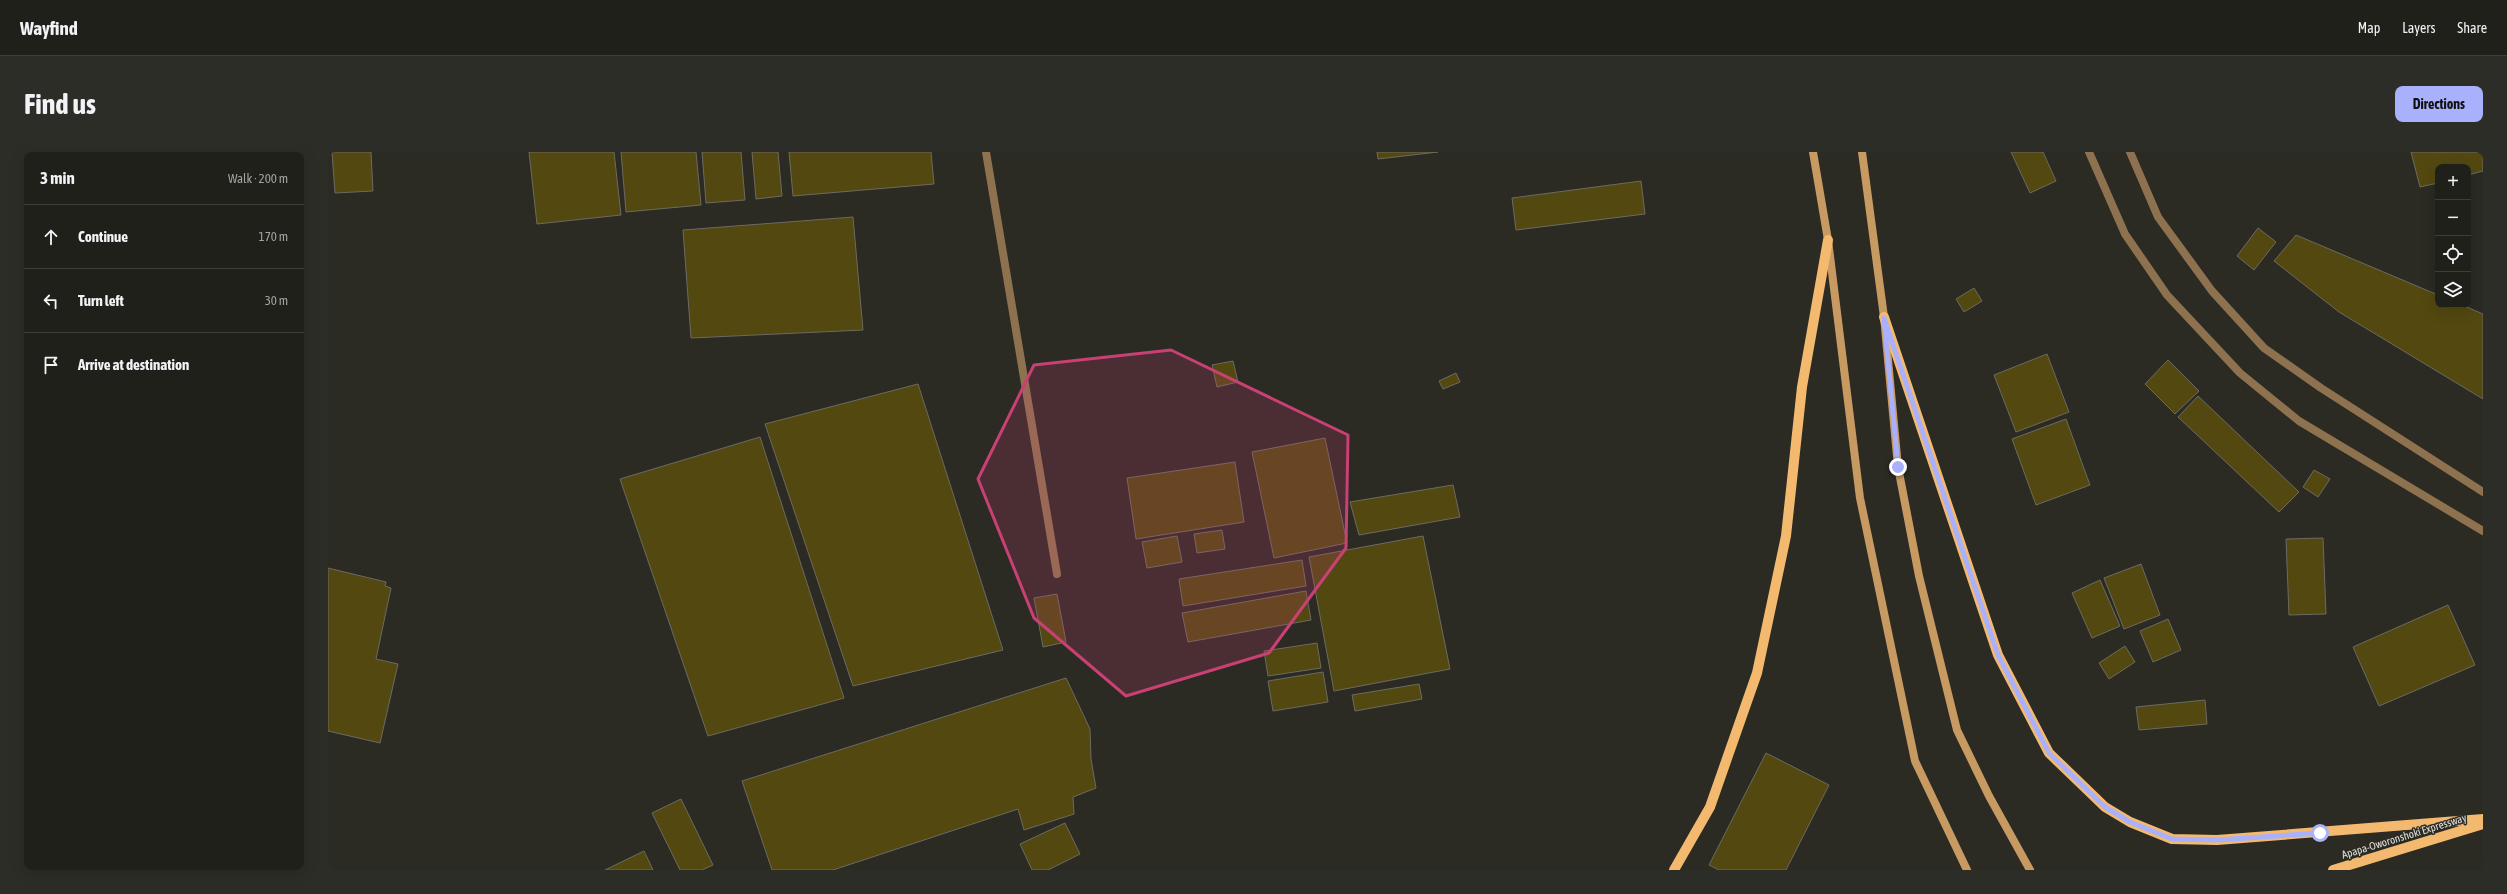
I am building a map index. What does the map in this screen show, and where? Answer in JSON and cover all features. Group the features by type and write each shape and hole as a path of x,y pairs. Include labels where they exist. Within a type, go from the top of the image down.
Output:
{"main road":[{"path":"1813,152 1828,240 1860,498 1915,761 1967,870"},
{"path":"1862,152 1884,318 1898,467 1919,576 1957,730 1989,796 2030,870"},
{"path":"1674,870 1710,807 1757,673 1786,536 1802,387 1828,240"},
{"path":"1884,318 1998,655 2049,753 2105,807 2130,822 2172,839 2217,840 2483,819"},
{"name":"Apapa-Oworonshoki Expressway","path":"2333,870 2483,824"}],"street":[{"path":"986,152 1057,574"},
{"path":"2089,152 2125,234 2167,295 2240,373 2299,421 2483,531"},
{"path":"2130,152 2158,217 2212,290 2264,348 2321,388 2483,492"}],"highlighted area":[{"path":"1171,350 1348,435 1346,548 1269,653 1126,696 1034,618 978,479 1034,365"}],"building":[{"path":"332,152 371,152 373,191 335,193"},
{"path":"529,152 614,152 621,215 537,224"},
{"path":"621,152 696,152 701,205 626,212"},
{"path":"702,152 741,152 745,200 706,203"},
{"path":"752,152 778,152 782,196 756,199"},
{"path":"789,152 931,152 934,184 793,196"},
{"path":"1377,152 1438,152 1378,159"},
{"path":"2011,152 2043,152 2056,181 2030,193"},
{"path":"2411,152 2483,152 2483,171 2471,174 2471,164 2435,164 2435,184 2420,187"},
{"path":"1641,181 1645,214 1516,230 1512,198"},
{"path":"853,217 863,330 691,338 683,230"},
{"path":"2258,228 2276,242 2254,270 2237,256"},
{"path":"2296,235 2435,294 2435,308 2469,308 2483,314 2483,399 2339,312 2274,261"},
{"path":"1974,288 1982,301 1964,312 1956,299"},
{"path":"2047,354 2069,412 2016,432 1994,375"},
{"path":"2168,360 2199,391 2175,414 2145,384"},
{"path":"1233,361 1238,382 1217,387 1212,365"},
{"path":"1456,373 1460,382 1443,389 1439,381"},
{"path":"918,384 1003,650 853,686 765,424"},
{"path":"2198,396 2299,492 2279,512 2178,417"},
{"path":"2066,419 2090,485 2036,505 2012,439"},
{"path":"760,437 844,698 708,736 620,479"},
{"path":"1325,438 1347,543 1274,558 1252,452"},
{"path":"1235,462 1244,522 1136,539 1127,478"},
{"path":"2314,470 2330,479 2318,497 2303,487"},
{"path":"1453,485 1460,517 1359,535 1350,502"},
{"path":"1222,530 1225,549 1197,553 1194,534"},
{"path":"1177,536 1182,562 1147,568 1142,542"},
{"path":"1423,536 1450,669 1334,691 1309,557"},
{"path":"2323,538 2326,614 2289,615 2286,539"},
{"path":"1302,560 1306,586 1183,606 1179,579"},
{"path":"2141,564 2160,615 2124,629 2104,578"},
{"path":"328,568 386,582 385,586 391,588 376,659 398,664 380,743 328,731"},
{"path":"2100,580 2120,626 2092,638 2072,593"},
{"path":"1306,591 1311,620 1188,642 1182,613"},
{"path":"1057,594 1066,642 1043,647 1034,598"},
{"path":"2448,605 2475,665 2379,706 2353,647"},
{"path":"2168,619 2181,650 2153,662 2140,631"},
{"path":"1317,643 1321,668 1268,676 1264,651"},
{"path":"2125,646 2135,662 2109,679 2099,663"},
{"path":"1323,672 1328,702 1273,711 1268,681"},
{"path":"1066,678 1090,729 1091,759 1096,788 1073,797 1074,814 1024,830 1018,809 833,870 772,870 742,781"},
{"path":"1419,684 1422,699 1355,711 1352,695"},
{"path":"2205,700 2207,724 2139,730 2136,707"},
{"path":"1766,753 1829,785 1786,870 1719,870 1709,865"},
{"path":"681,799 713,865 702,870 680,870 652,813"},
{"path":"1065,823 1080,854 1048,870 1032,870 1020,844"},
{"path":"644,851 653,870 605,870"}],"route":[{"path":"1898,467 1884,318 1998,655 2049,753 2105,807 2130,822 2172,839 2217,840 2320,833"}]}
